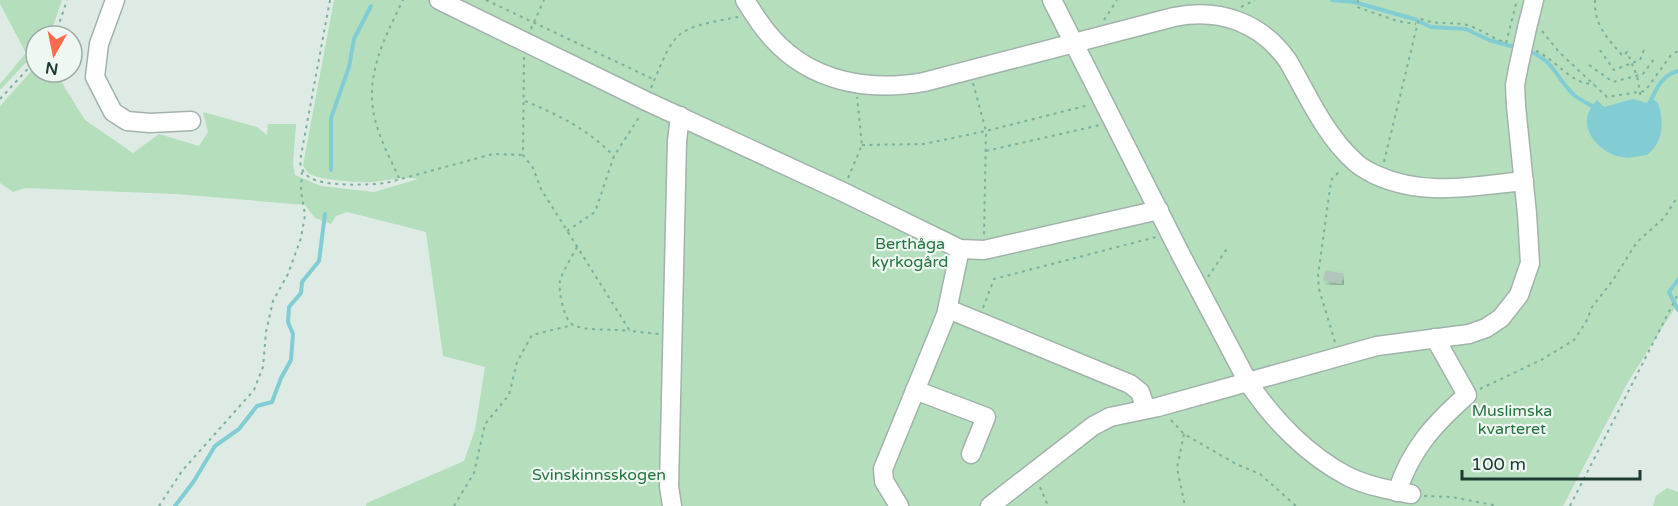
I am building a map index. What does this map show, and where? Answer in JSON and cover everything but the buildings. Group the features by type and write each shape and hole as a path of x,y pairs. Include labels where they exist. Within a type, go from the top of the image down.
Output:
{"lane":[{"path":"115,0 99,44 95,77 113,112 127,121 150,123 191,121"},
{"path":"439,0 646,101 842,191 960,249 984,250 1159,210"},
{"path":"1052,0 1170,234 1248,382 1259,399 1283,426 1323,461 1349,477 1404,493 1407,466 1428,433 1467,395 1435,338"},
{"path":"990,506 1093,426 1110,417 1152,408 1387,344 1464,336 1486,328 1501,318 1515,303 1530,263 1515,90 1534,0"},
{"path":"750,7 774,40 797,60 827,76 856,84 885,87 902,86 970,70 1188,15 1217,15 1238,20 1267,38 1284,56 1330,133 1354,162 1380,177 1409,186 1438,190 1524,181"},
{"path":"672,506 669,486 671,335 677,141 680,116"},
{"path":"899,506 884,481 883,469 948,309 960,249"},
{"path":"948,309 1130,384 1140,392 1152,408"},
{"path":"915,390 986,417 971,454"}],"path":[{"path":"59,24 67,0"},
{"path":"159,506 182,471 254,390 263,367 266,332 273,301 288,274 301,238 305,214 301,191 300,161 330,0"},
{"path":"399,179 375,121 372,87 381,45 403,0"},
{"path":"486,0 654,80"},
{"path":"544,0 525,42 523,155 533,168 541,189 630,331"},
{"path":"1358,0 1357,7 1394,20 1416,24"},
{"path":"1506,43 1517,0"},
{"path":"1595,0 1596,18 1604,36 1623,56 1627,52 1633,64 1641,98"},
{"path":"567,231 595,212 614,156 637,122 670,45 685,29 750,7"},
{"path":"1380,177 1419,18"},
{"path":"1528,26 1545,34 1559,52 1607,97 1645,91 1671,55 1678,51"},
{"path":"1600,50 1614,70 1640,60 1645,47"},
{"path":"1589,65 1613,82 1644,73 1654,58"},
{"path":"970,70 986,131 984,250"},
{"path":"0,99 24,73"},
{"path":"842,191 862,146 856,84"},
{"path":"524,101 575,124 595,138 614,156"},
{"path":"862,146 924,144 1104,101"},
{"path":"986,151 1114,122"},
{"path":"302,171 313,180 347,184 375,184 493,154 523,155"},
{"path":"1338,356 1319,289 1318,276 1331,181 1337,173 1354,162"},
{"path":"1467,395 1543,359 1574,340 1586,322 1592,307 1613,280 1637,242 1664,218 1678,196"},
{"path":"978,322 994,279 1170,234"},
{"path":"573,325 565,316 560,281 577,247"},
{"path":"1200,290 1228,247"},
{"path":"1570,506 1678,294"},
{"path":"454,506 474,472 485,424 510,395 517,362 532,335 573,325 671,335"},
{"path":"1152,408 1184,434 1236,464 1260,474 1296,506"},
{"path":"1184,434 1177,468 1185,506"},
{"path":"1030,474 1043,490 1048,506"},
{"path":"1404,493 1452,496 1498,506"},
{"path":"1285,506 1291,502"}],"green space":[{"path":"0,0 62,0 54,24 24,24 24,49"},
{"name":"Berthåga kyrkogård","path":"334,0 1678,0 1678,303 1628,382 1563,506 366,506 367,503 464,461 475,430 485,367 443,356 426,232 347,212 336,216 331,224 315,218 305,205 176,194 25,188 13,192 0,183 0,106 24,79 24,84 63,84 85,120 133,153 159,134 199,146 208,132 203,112 257,127 267,135 268,124 296,124 293,164 295,175 321,186 374,192 418,179 401,178 367,182 332,180 310,174 303,165"},
{"path":"24,55 24,65 0,90 0,84"},
{"path":"1667,488 1678,492 1678,506 1653,506 1656,496"}],"water":[{"path":"1650,97 1658,103 1662,124 1660,138 1653,150 1647,155 1628,158 1616,156 1598,145 1590,134 1587,119 1597,100 1604,107 1633,99 1647,103"}],"waterway":[{"path":"1332,0 1354,2 1414,19 1431,27 1466,29 1489,40 1518,48"},
{"path":"331,170 331,118 349,67 354,39 371,6"},
{"path":"1529,51 1544,59 1574,95 1592,106"},
{"path":"1652,98 1662,81 1678,71"},
{"path":"175,506 194,481 215,446 239,429 257,406 272,402 291,360 293,334 288,322 289,307 301,293 302,282 319,261 325,214"},
{"path":"1678,280 1669,292 1678,310"}],"park label":[{"name":"Muslimska kvarteret","path":"1512,420"},
{"name":"Svinskinnsskogen","path":"599,475"}]}
